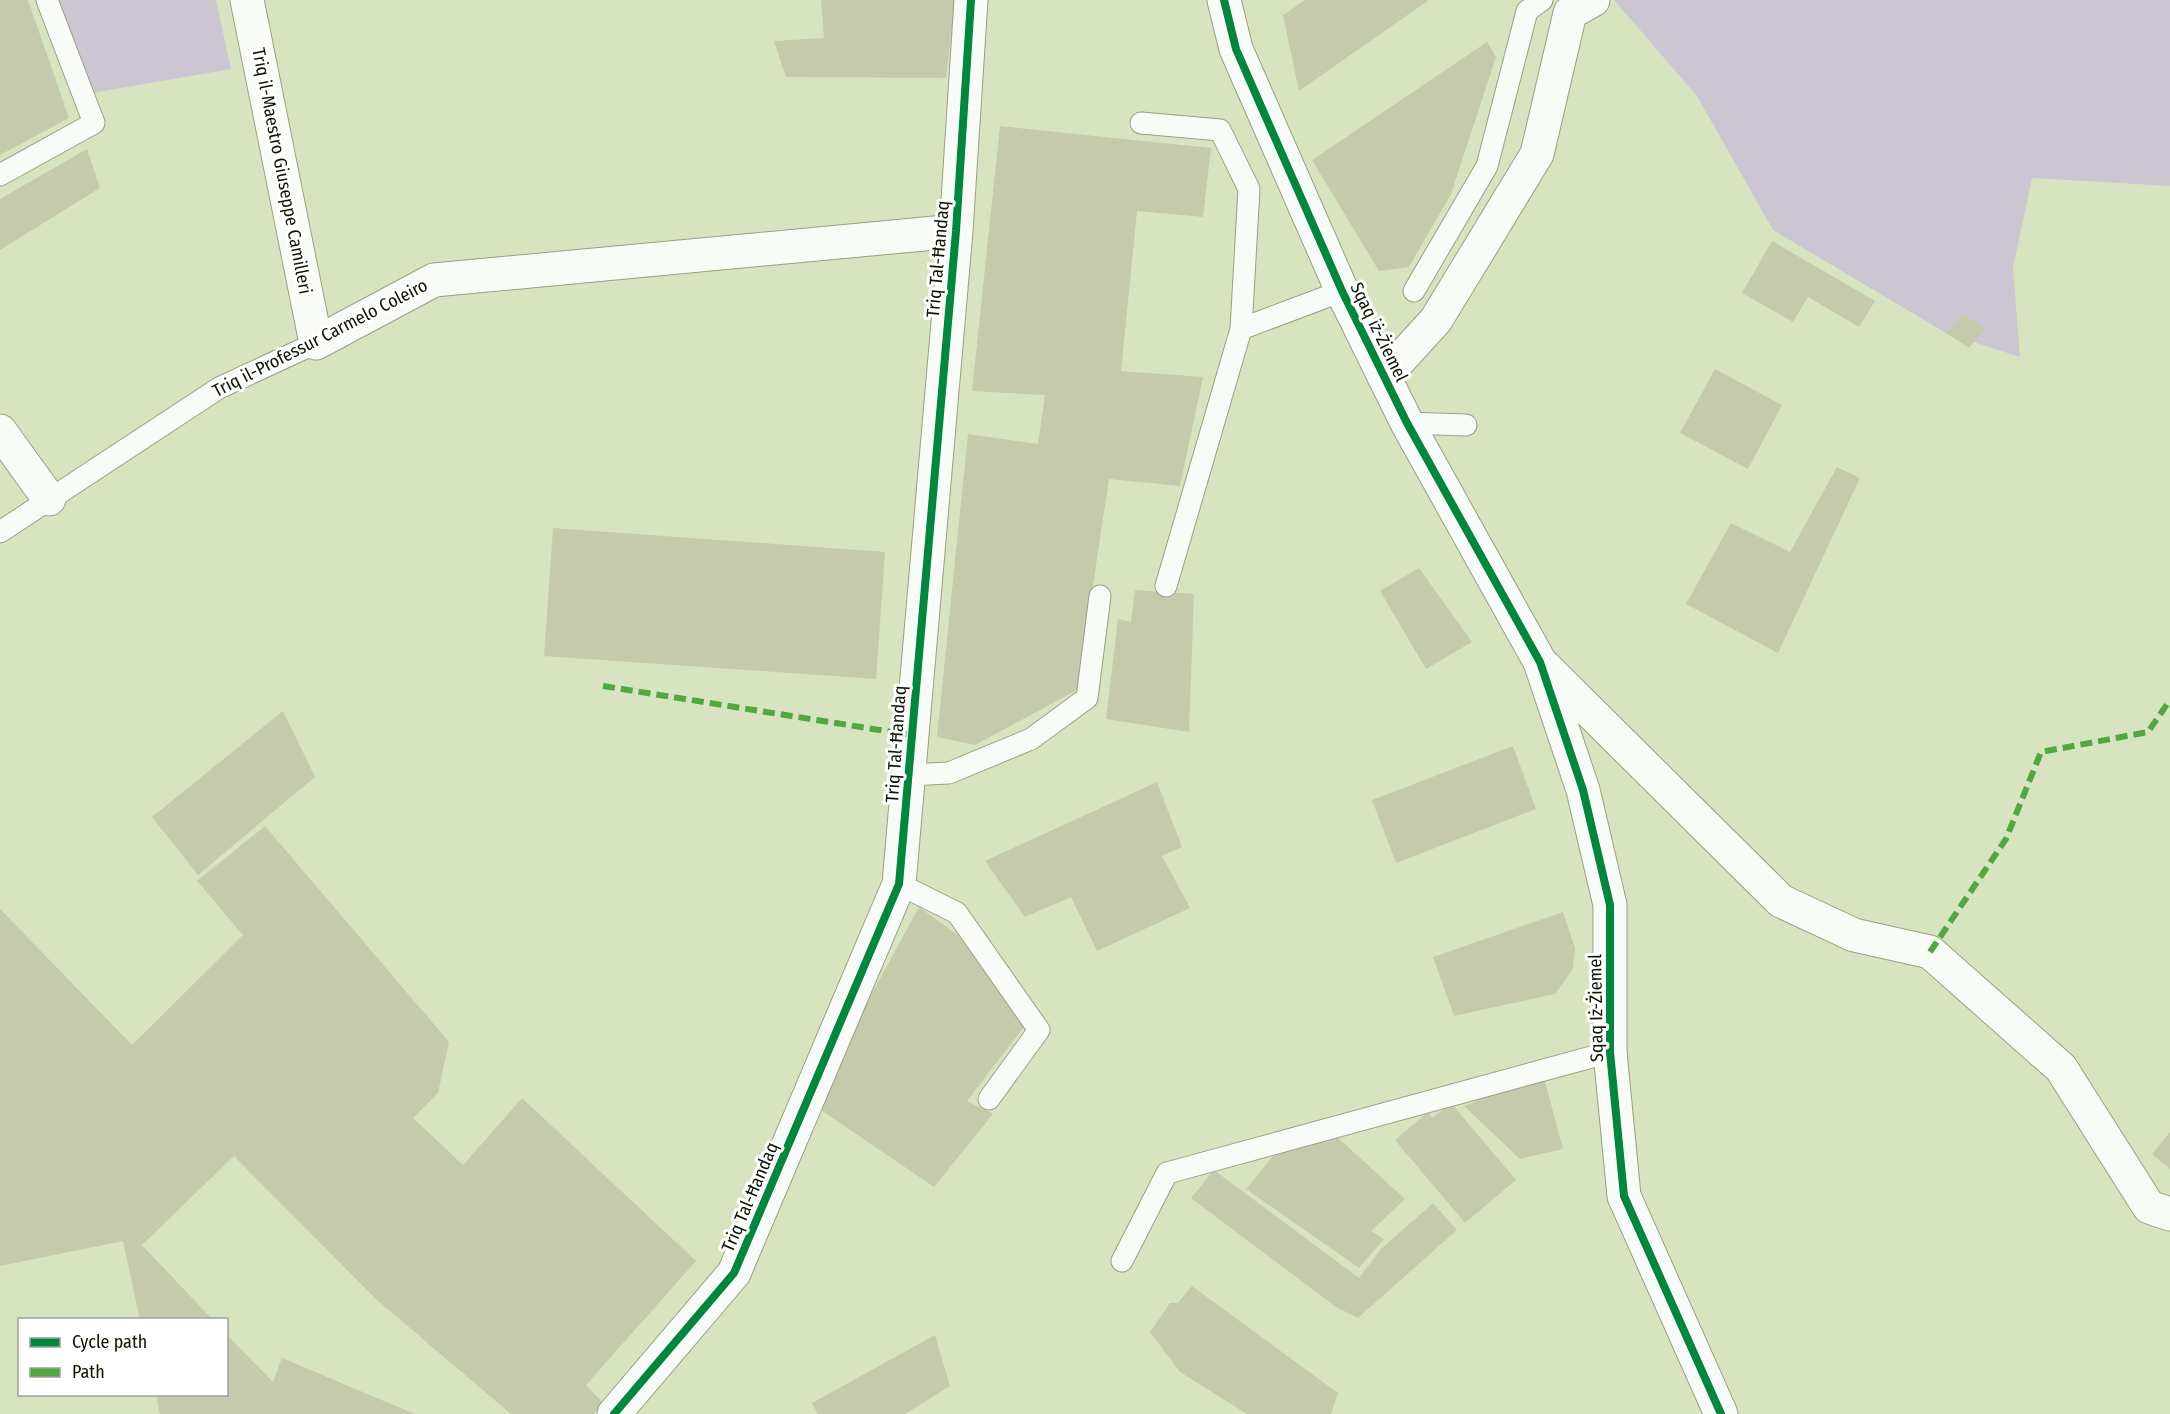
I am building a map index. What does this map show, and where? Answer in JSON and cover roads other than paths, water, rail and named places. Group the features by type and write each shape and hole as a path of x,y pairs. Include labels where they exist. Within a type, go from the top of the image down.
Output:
{"street":[{"name":"Triq il-Maestro Giuseppe Camilleri","path":"248,0 316,343"},
{"name":"Triq Tal-Ħandaq","path":"614,1414 734,1273 899,884 956,231 971,0"},
{"name":"Sqaq iż-Żiemel","path":"1224,0 1236,50 1342,291 1407,423 1540,662"},
{"path":"1384,376 1436,320 1537,154 1570,12 1593,0"},
{"name":"Triq il-Professur Carmelo Coleiro","path":"316,343 434,280 956,231"},
{"path":"0,431 50,499"},
{"path":"1540,662 1781,901 1854,935 1930,952 2061,1068 2149,1207 2170,1214"},
{"name":"Sqaq Iż-Żiemel","path":"1540,662 1583,790 1610,905 1610,1052 1624,1196 1721,1414"}],"lane":[{"path":"0,175 94,123 47,0"},
{"path":"1414,291 1487,166 1527,11 1542,0"},
{"path":"1141,123 1220,130 1249,189 1241,329 1166,586"},
{"path":"1241,329 1342,291"},
{"name":"Triq il-Professur Carmelo Coleiro","path":"0,532 219,388 316,343"},
{"path":"1407,423 1466,425"},
{"path":"908,775 949,773 1031,739 1087,698 1100,596"},
{"path":"899,884 957,912 1039,1030 989,1099"},
{"path":"1122,1261 1167,1173 1610,1052"}]}
